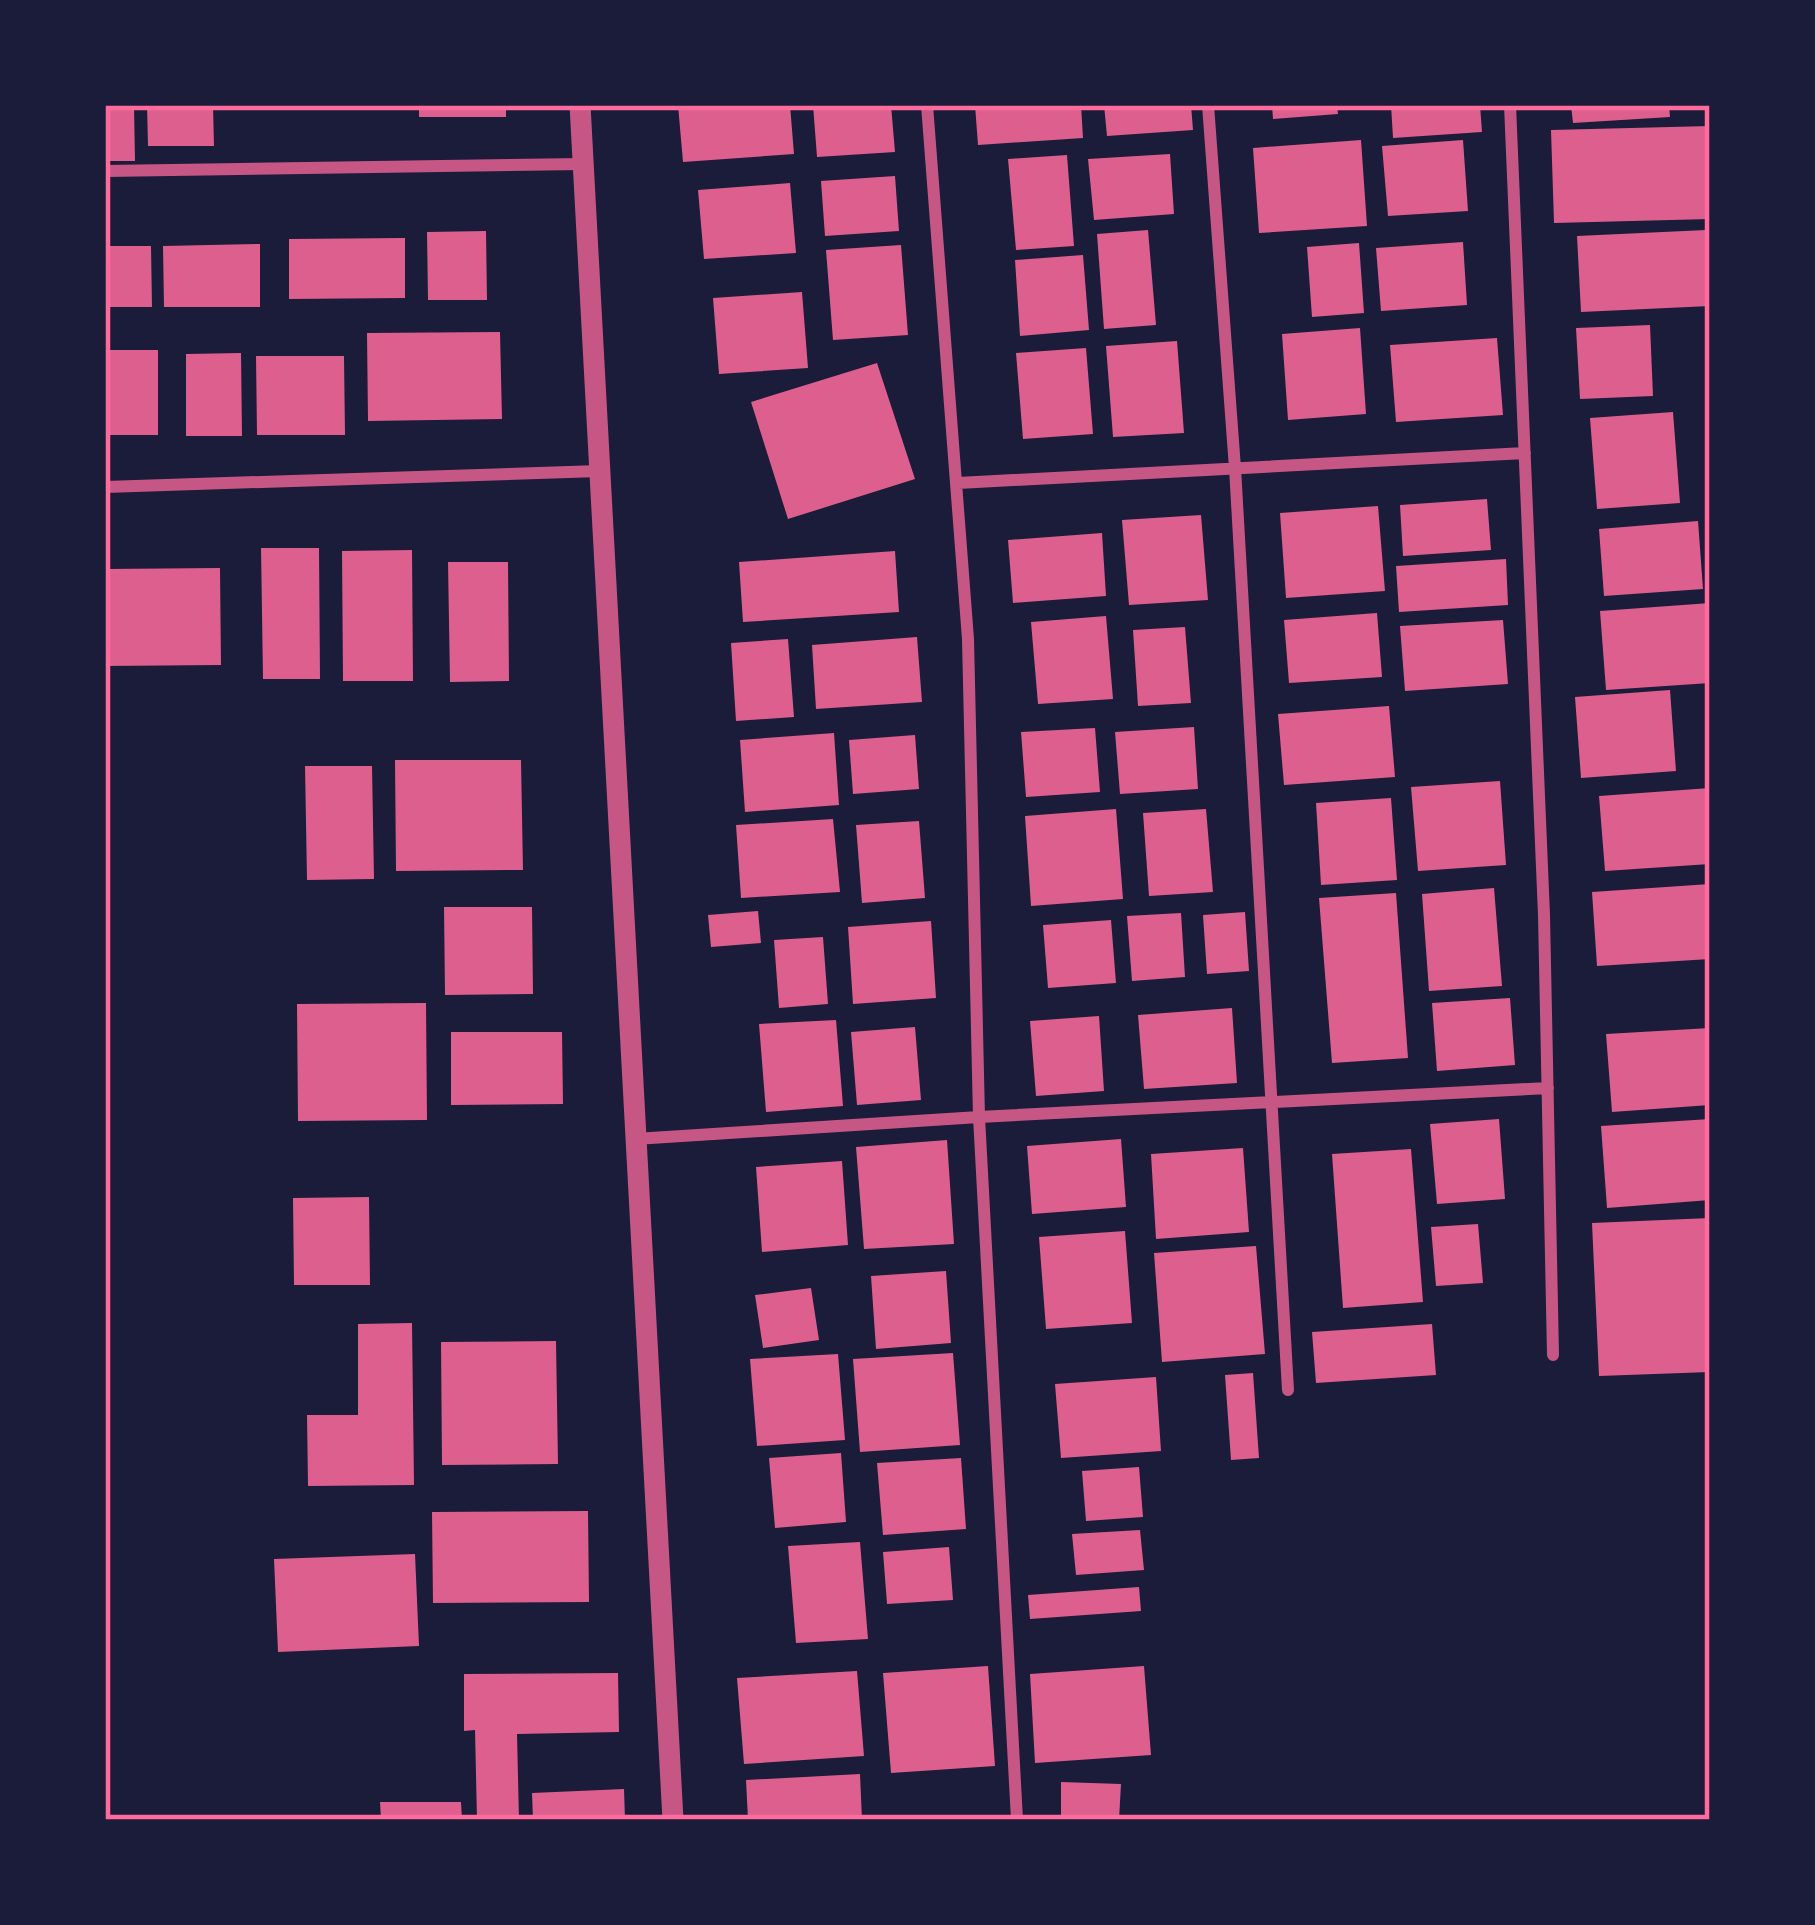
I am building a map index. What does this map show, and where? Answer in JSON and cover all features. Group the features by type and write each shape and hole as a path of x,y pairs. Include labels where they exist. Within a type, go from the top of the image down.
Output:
{"street":[{"path":"580,105 673,1820"},
{"path":"927,105 968,639 979,1117 1017,1820"},
{"path":"1208,105 1235,468 1288,1390"},
{"path":"1510,105 1548,1088 1553,1355"},
{"path":"105,171 583,164"},
{"path":"958,483 1525,453"},
{"path":"105,487 599,471"},
{"path":"635,1139 1548,1088"}],"building":[{"path":"105,105 134,105 135,161 105,161"},
{"path":"147,105 213,105 214,146 148,146"},
{"path":"419,105 506,105 506,117 419,117"},
{"path":"678,105 790,105 794,154 683,162"},
{"path":"813,105 891,105 895,152 817,157"},
{"path":"975,105 1081,105 1083,138 978,145"},
{"path":"1104,105 1191,105 1193,130 1107,136"},
{"path":"1272,105 1337,105 1338,114 1273,119"},
{"path":"1391,105 1480,105 1482,132 1393,138"},
{"path":"1571,105 1669,105 1670,117 1573,123"},
{"path":"1710,126 1710,219 1554,223 1551,130"},
{"path":"1361,140 1367,226 1259,233 1253,148"},
{"path":"1463,140 1468,211 1388,216 1382,146"},
{"path":"1170,154 1174,214 1094,220 1088,159"},
{"path":"1067,155 1074,246 1016,250 1008,159"},
{"path":"895,176 899,231 825,236 821,181"},
{"path":"790,183 796,253 704,259 698,190"},
{"path":"1148,230 1156,325 1104,329 1097,234"},
{"path":"1706,230 1710,306 1581,312 1577,236"},
{"path":"486,231 487,300 428,300 427,232"},
{"path":"405,238 405,298 289,299 289,239"},
{"path":"1463,242 1467,305 1381,311 1376,248"},
{"path":"1359,243 1364,313 1312,317 1307,247"},
{"path":"260,244 260,307 164,307 163,246"},
{"path":"901,245 908,335 833,340 826,250"},
{"path":"105,246 151,246 152,307 105,307"},
{"path":"1083,255 1089,330 1020,336 1015,260"},
{"path":"802,292 808,368 719,374 713,298"},
{"path":"1650,325 1653,396 1580,399 1576,328"},
{"path":"1360,328 1366,414 1288,420 1282,334"},
{"path":"500,332 502,419 368,421 367,333"},
{"path":"1497,338 1503,415 1396,422 1390,345"},
{"path":"1177,341 1184,433 1113,437 1106,346"},
{"path":"1086,348 1093,434 1023,439 1016,353"},
{"path":"105,350 158,350 158,435 105,435"},
{"path":"241,353 242,436 186,436 186,354"},
{"path":"256,356 344,356 345,435 257,435"},
{"path":"877,363 915,479 788,519 751,402"},
{"path":"1673,412 1680,503 1597,509 1590,418"},
{"path":"1487,499 1491,550 1403,556 1400,505"},
{"path":"1378,506 1385,591 1286,598 1280,513"},
{"path":"1201,515 1208,600 1129,605 1122,520"},
{"path":"1698,521 1703,589 1604,596 1599,529"},
{"path":"1102,533 1106,596 1013,603 1008,540"},
{"path":"261,548 319,548 320,679 263,679"},
{"path":"412,550 413,681 343,681 342,551"},
{"path":"895,551 899,612 743,622 739,562"},
{"path":"1506,559 1508,605 1399,612 1396,566"},
{"path":"448,562 508,562 509,681 450,682"},
{"path":"220,568 221,665 105,666 105,569"},
{"path":"1710,603 1710,683 1606,690 1600,611"},
{"path":"1377,613 1382,677 1289,683 1284,620"},
{"path":"1106,616 1113,699 1038,704 1031,622"},
{"path":"1503,620 1508,684 1405,691 1400,626"},
{"path":"1185,627 1191,703 1138,706 1133,630"},
{"path":"917,637 922,702 816,709 812,645"},
{"path":"788,639 794,717 736,721 731,643"},
{"path":"1670,690 1676,771 1581,778 1575,697"},
{"path":"1389,706 1395,777 1284,785 1278,714"},
{"path":"1194,727 1198,789 1120,794 1115,732"},
{"path":"1095,728 1100,792 1026,797 1021,732"},
{"path":"834,733 839,805 745,812 740,740"},
{"path":"915,735 919,789 853,794 849,740"},
{"path":"395,760 521,760 523,870 396,871"},
{"path":"305,766 372,766 374,879 307,880"},
{"path":"1500,781 1506,865 1418,871 1411,787"},
{"path":"1710,788 1710,864 1605,871 1599,796"},
{"path":"1391,798 1397,880 1321,885 1316,803"},
{"path":"1116,809 1123,899 1031,906 1025,816"},
{"path":"1206,809 1213,892 1149,896 1143,813"},
{"path":"833,819 840,892 741,898 736,825"},
{"path":"919,821 925,898 862,903 856,825"},
{"path":"1710,884 1710,959 1597,966 1592,892"},
{"path":"1494,888 1502,986 1429,991 1422,894"},
{"path":"1396,893 1408,1058 1332,1063 1319,898"},
{"path":"444,907 532,907 533,994 445,995"},
{"path":"758,911 761,943 711,947 708,915"},
{"path":"1245,912 1249,971 1207,974 1203,915"},
{"path":"1181,913 1185,977 1132,981 1127,916"},
{"path":"1111,920 1116,983 1048,988 1043,925"},
{"path":"931,921 936,998 853,1004 848,927"},
{"path":"823,937 828,1004 779,1008 774,940"},
{"path":"1510,998 1515,1065 1437,1071 1432,1003"},
{"path":"426,1003 427,1120 298,1121 297,1004"},
{"path":"1232,1008 1237,1083 1144,1089 1138,1015"},
{"path":"1099,1016 1104,1091 1036,1096 1030,1021"},
{"path":"836,1020 843,1106 766,1112 759,1024"},
{"path":"915,1027 921,1100 857,1105 851,1032"},
{"path":"1710,1028 1710,1105 1612,1112 1606,1034"},
{"path":"451,1032 562,1032 563,1104 451,1105"},
{"path":"1499,1119 1505,1199 1437,1204 1430,1124"},
{"path":"1710,1119 1710,1200 1607,1208 1601,1126"},
{"path":"1121,1139 1126,1207 1032,1214 1027,1146"},
{"path":"947,1140 954,1244 864,1249 856,1147"},
{"path":"1243,1148 1249,1232 1156,1239 1151,1154"},
{"path":"1411,1149 1423,1302 1343,1308 1332,1154"},
{"path":"842,1161 848,1245 762,1252 756,1167"},
{"path":"369,1197 370,1285 294,1285 293,1198"},
{"path":"1710,1218 1710,1372 1599,1376 1592,1223"},
{"path":"1478,1224 1483,1283 1436,1286 1431,1227"},
{"path":"1125,1231 1132,1323 1046,1329 1039,1237"},
{"path":"1256,1246 1265,1354 1162,1362 1154,1253"},
{"path":"946,1271 951,1343 876,1349 871,1276"},
{"path":"811,1288 819,1340 763,1348 755,1295"},
{"path":"412,1323 414,1485 308,1486 307,1415 358,1415 358,1324"},
{"path":"1432,1324 1436,1375 1316,1383 1312,1332"},
{"path":"556,1341 558,1464 442,1465 441,1342"},
{"path":"953,1353 960,1445 860,1452 853,1359"},
{"path":"838,1354 845,1440 757,1446 750,1359"},
{"path":"1253,1373 1259,1458 1231,1460 1225,1375"},
{"path":"1156,1377 1161,1451 1061,1458 1055,1384"},
{"path":"841,1453 846,1522 775,1528 769,1458"},
{"path":"961,1458 966,1529 883,1535 877,1463"},
{"path":"1139,1467 1143,1517 1086,1521 1082,1471"},
{"path":"588,1511 589,1602 433,1603 432,1512"},
{"path":"1140,1530 1144,1570 1076,1575 1072,1534"},
{"path":"860,1542 868,1639 796,1643 788,1546"},
{"path":"949,1547 953,1600 887,1604 883,1552"},
{"path":"415,1554 419,1646 278,1652 274,1559"},
{"path":"1139,1587 1141,1611 1030,1619 1028,1595"},
{"path":"988,1666 995,1766 891,1773 883,1673"},
{"path":"1144,1666 1151,1755 1035,1763 1030,1674"},
{"path":"857,1671 864,1756 744,1764 737,1678"},
{"path":"618,1673 619,1732 517,1734 519,1820 477,1820 475,1730 464,1731 464,1674"},
{"path":"860,1774 862,1820 748,1820 746,1780"},
{"path":"1061,1782 1121,1784 1119,1820 1061,1820"},
{"path":"624,1789 625,1820 533,1820 532,1793"},
{"path":"380,1802 461,1802 462,1820 381,1820"}]}
